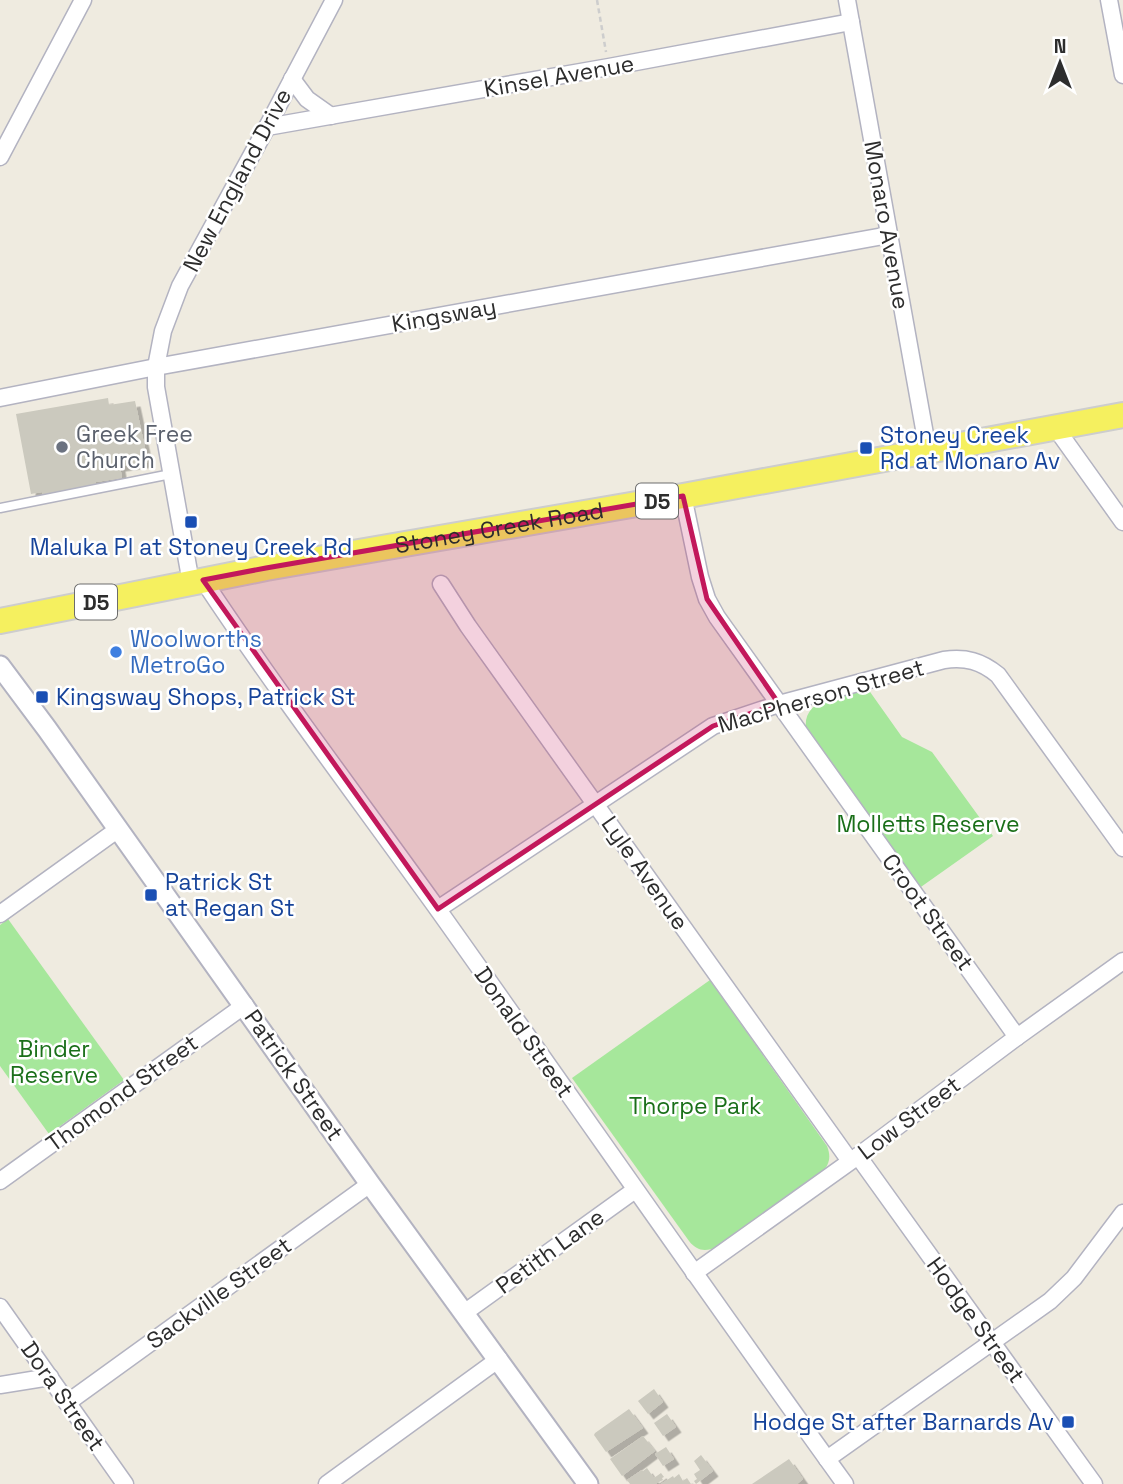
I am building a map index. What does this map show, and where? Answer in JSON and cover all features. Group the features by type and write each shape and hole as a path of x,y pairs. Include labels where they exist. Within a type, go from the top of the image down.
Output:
{"main road":[{"name":"Stoney Creek Road","path":"0,621 280,565 683,496 1123,415"}],"street":[{"path":"0,157 6,133 83,0"},
{"name":"New England Drive","path":"197,582 171,474 156,387 156,367 163,331 180,286 334,0"},
{"name":"Monaro Avenue","path":"847,0 928,451"},
{"path":"1110,0 1123,75"},
{"name":"Kinsel Avenue","path":"267,127 851,22"},
{"path":"292,79 307,99 331,116"},
{"name":"Kingsway","path":"0,398 156,367 889,234"},
{"path":"1055,427 1123,522"},
{"name":"Croot Street","path":"683,496 699,577 717,617 1017,1037"},
{"name":"Donald Street","path":"197,582 438,909 845,1484"},
{"name":"Lyle Avenue","path":"441,584 596,805 854,1159"},
{"name":"MacPherson Street","path":"438,909 713,726 779,704 959,658 987,666 998,675 1123,848"},
{"name":"Patrick Street","path":"0,666 588,1484"},
{"path":"0,914 117,830"},
{"name":"Low Street","path":"694,1273 1123,961"},
{"name":"Thomond Street","path":"0,1181 245,1005"},
{"name":"Hodge Street","path":"854,1159 992,1342 1094,1484"},
{"name":"Sackville Street","path":"67,1403 370,1184"},
{"name":"Petith Lane","path":"464,1313 635,1190"},
{"path":"827,1459 1063,1290 1123,1213"},
{"name":"Dora Street","path":"0,1307 125,1484"},
{"path":"327,1484 499,1360"},
{"path":"0,1385 50,1377"}],"lane":[{"path":"0,508 171,474"}],"path":[{"path":"597,0 608,67"}],"highlighted area":[{"path":"683,496 707,599 779,704 713,726 438,909 203,580 266,568"}],"green space":[{"name":"Molletts Reserve","path":"868,689 902,737 932,752 993,836 918,889 806,729 807,718 818,704 837,696"},
{"name":"Binder Reserve","path":"8,919 124,1080 49,1134 0,1066 0,925"},
{"name":"Thorpe Park","path":"710,980 827,1146 829,1157 822,1172 717,1247 705,1250 698,1249 689,1241 572,1078"}],"building":[{"path":"108,398 109,405 135,401 148,462 120,466 122,478 96,482 96,487 43,497 42,492 31,494 16,414"},
{"path":"654,1389 663,1402 648,1414 638,1401"},
{"path":"629,1409 643,1428 606,1452 595,1433"},
{"path":"667,1414 676,1427 663,1436 654,1423"},
{"path":"643,1436 655,1451 622,1476 610,1459"},
{"path":"666,1447 674,1459 663,1466 655,1454"},
{"path":"701,1455 713,1471 696,1484 694,1474 700,1470 694,1461"},
{"path":"789,1459 803,1479 797,1484 752,1484"},
{"path":"647,1468 654,1478 661,1473 663,1480 655,1484 630,1484 627,1480"},
{"path":"679,1474 683,1481 687,1478 691,1484 661,1484 673,1476 674,1478"}],"place":[{"name":"Greek Free Church","path":"62,447"},
{"name":"Stoney Creek Rd at Monaro Av","path":"866,448"},
{"name":"Maluka Pl at Stoney Creek Rd","path":"191,522"},
{"name":"Woolworths MetroGo","path":"116,652"},
{"name":"Kingsway Shops, Patrick St","path":"42,697"},
{"name":"Patrick St at Regan St","path":"151,895"},
{"name":"Hodge St after Barnards Av","path":"1068,1422"}]}
